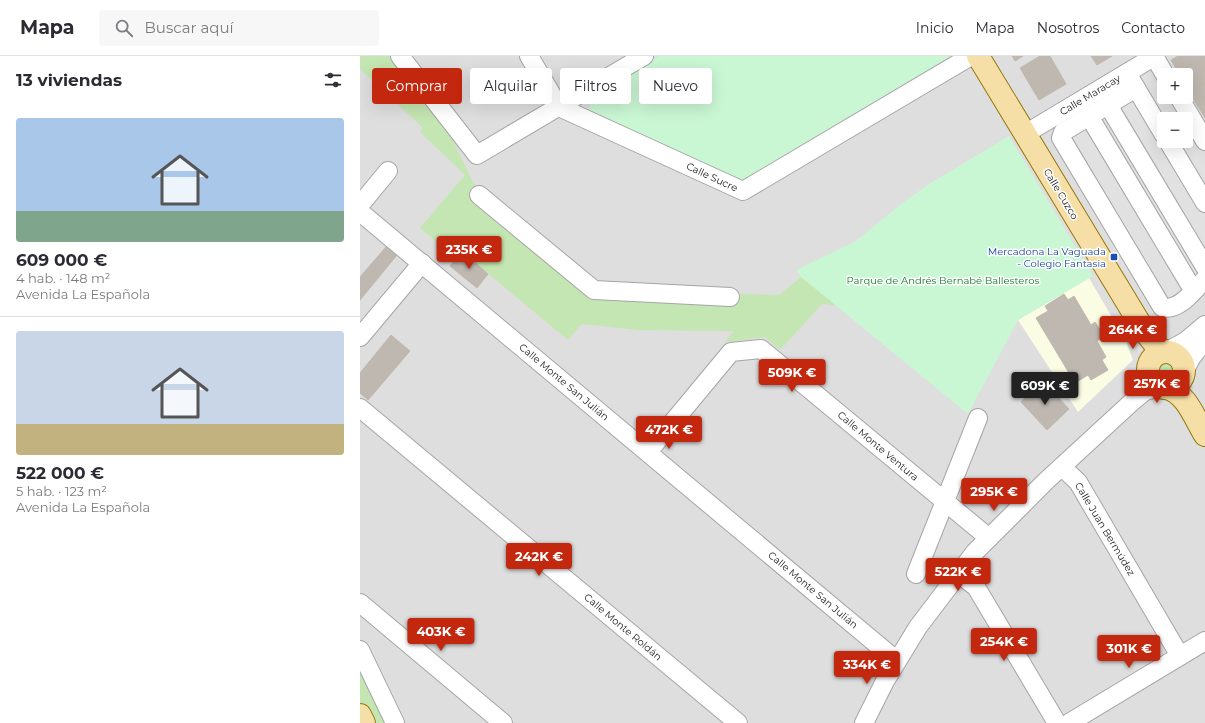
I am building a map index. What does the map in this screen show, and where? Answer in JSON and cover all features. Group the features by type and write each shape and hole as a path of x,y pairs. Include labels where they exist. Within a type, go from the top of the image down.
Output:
{"main road":[{"name":"Calle Cuzco","path":"978,56 1145,332 1157,346 1176,356 1183,365 1161,378 1150,359 1150,347 1145,332"},
{"path":"1166,352 1153,358 1161,378 1180,387 1184,400 1205,435"},
{"path":"360,715 364,723"}],"street":[{"path":"400,56 477,155 644,56"},
{"path":"529,56 559,106"},
{"name":"Calle Sucre","path":"559,106 743,191 971,56"},
{"path":"1154,56 1161,68"},
{"name":"Calle Maracay","path":"1025,134 1131,80 1154,56"},
{"path":"1089,116 1199,285 1176,306 1169,309 1162,307 1061,138 1063,132 1089,116 1108,105 1131,80 1157,123"},
{"path":"1182,104 1205,141"},
{"path":"1108,105 1205,267"},
{"path":"1172,148 1205,204"},
{"path":"360,205 388,171"},
{"path":"479,195 594,290 730,297"},
{"name":"Calle Monte San Julián","path":"360,212 897,661"},
{"path":"360,337 422,263"},
{"path":"1166,352 1186,341 1205,325"},
{"path":"864,723 897,661 918,627 975,552 1062,467 1134,400 1145,384 1161,378 1191,358 1205,340"},
{"name":"Calle Monte Ventura","path":"648,452 731,352 761,349 989,538"},
{"name":"Calle Monte Roldán","path":"360,408 738,723"},
{"path":"916,574 978,418"},
{"name":"Calle Juan Bermúdez","path":"1062,467 1078,482 1180,656"},
{"path":"958,573 976,587 1057,722 1205,641"},
{"path":"360,603 503,723"},
{"path":"360,650 394,723"}],"shaded area":[{"path":"360,56 1205,56 1205,723 360,723"},
{"path":"1150,73 1157,84 1157,104 1169,104 1174,112 1157,112 1157,148 1193,148 1193,145 1205,165 1205,291 1182,312 1172,316 1166,316 1155,311 1146,302 1052,144 1056,129"},
{"path":"1089,278 1126,341 1133,360 1078,412 1018,320"}],"green space":[{"path":"360,56 391,56 400,68 372,68 372,80 360,69"},
{"path":"659,56 951,56 742,180 589,110 590,104 631,104 631,73 639,68 639,104 712,104 712,68 639,68"},
{"path":"397,104 428,104 449,132 479,195 594,290 779,295 801,277 839,306 822,304 780,350 765,337 725,342 734,331 638,330 582,324 568,340 462,252 456,258 420,228 465,175 420,132 423,128"},
{"name":"Parque de Andrés Bernabé Ballesteros","path":"1009,136 1093,276 1018,320 968,414 801,277 796,270 856,241 901,204 929,184"},
{"path":"1157,354 1176,356 1180,360 1180,381 1156,385 1148,367"},
{"path":"360,650 395,723 364,723 360,715"}],"building":[{"path":"1012,56 1023,56 1015,61"},
{"path":"1040,56 1050,56 1066,84 1039,100 1020,68"},
{"path":"1091,56 1112,56 1097,65"},
{"path":"1178,56 1205,56 1204,111 1195,95 1193,96 1193,68 1176,68 1171,60"},
{"path":"1205,89 1205,118 1193,99 1193,96"},
{"path":"386,247 397,255 360,300 360,277"},
{"path":"462,251 488,274 477,288 450,266"},
{"path":"1064,294 1068,300 1074,296 1091,325 1095,322 1104,336 1097,341 1106,357 1102,360 1108,370 1091,380 1088,375 1075,383 1036,318 1048,311 1045,306"},
{"path":"391,335 410,351 368,400 360,393 360,373"},
{"path":"1043,381 1069,409 1047,430 1021,402"}],"place":[{"name":"Mercadona La Vaguada - Colegio Fantasia","path":"1114,257"}]}
